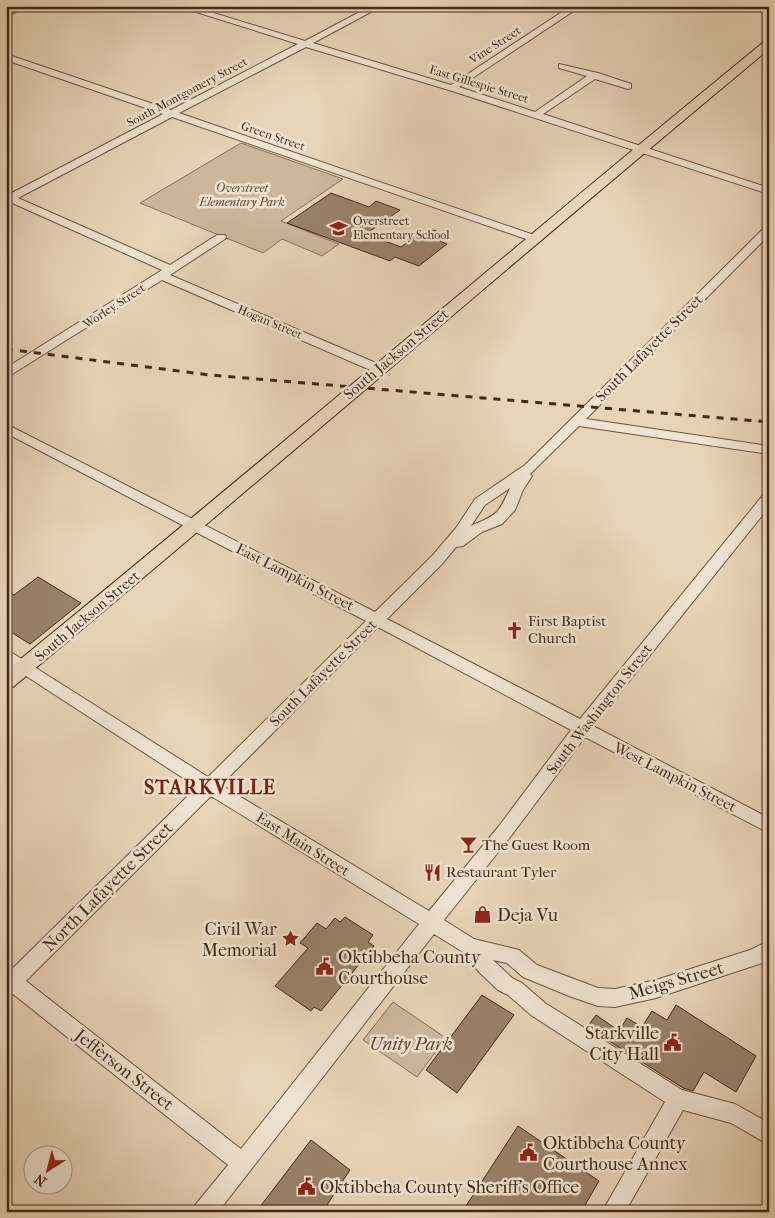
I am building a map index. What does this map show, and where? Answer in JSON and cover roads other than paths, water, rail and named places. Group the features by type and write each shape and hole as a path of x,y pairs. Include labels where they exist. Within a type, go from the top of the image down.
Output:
{"main road":[{"name":"South Jackson Street","path":"6,682 195,526 532,238 767,46"}],"street":[{"path":"6,14 28,6"},
{"name":"East Gillespie Street","path":"181,6 452,88 769,191"},
{"name":"South Montgomery Street","path":"8,198 378,6"},
{"name":"Vine Street","path":"452,88 577,6"},
{"name":"Green Street","path":"6,57 532,238"},
{"path":"562,66 628,86"},
{"path":"536,115 594,75"},
{"name":"Hogan Street","path":"8,198 379,369"},
{"name":"South Lafayette Street","path":"210,786 437,560 461,531 480,502 508,491 769,229"},
{"name":"Worley Street","path":"6,374 221,237"},
{"path":"576,422 769,450"},
{"name":"East Lampkin Street","path":"6,428 195,526 380,617 582,728"},
{"name":"South Lafayette Street","path":"437,560 473,532 497,521 508,510 508,491"},
{"name":"South Washington Street","path":"204,1212 505,831 582,728 769,497"},
{"path":"469,518 473,524 486,526"},
{"name":"East Main Street","path":"6,655 210,786 431,924 470,946"},
{"name":"West Lampkin Street","path":"582,728 769,826"},
{"name":"North Lafayette Street","path":"8,982 210,786"},
{"path":"470,946 499,979 515,989 538,1009 678,1099 735,1114 769,1135"},
{"name":"Meigs Street","path":"470,946 512,956 530,971 591,994 615,998 656,989 755,957 769,948"},
{"path":"515,989 522,987 530,977 530,971"},
{"name":"Jefferson Street","path":"8,982 225,1151 243,1162"},
{"path":"613,1212 678,1099"}],"railway":[{"path":"6,349 210,375 769,422"}],"place":[{"name":"Overstreet Elementary School","path":"339,228"},
{"name":"First Baptist Church","path":"514,630"},
{"name":"The Guest Room","path":"468,845"},
{"name":"Restaurant Tyler","path":"432,872"},
{"name":"Deja Vu","path":"483,915"},
{"name":"Civil War Memorial","path":"291,939"},
{"name":"Oktibbeha County Courthouse","path":"324,967"},
{"name":"Starkville City Hall","path":"673,1043"},
{"name":"Oktibbeha County Courthouse Annex","path":"529,1153"},
{"name":"Oktibbeha County Sheriff's Office","path":"306,1187"}],"district":[{"name":"STARKVILLE","path":"210,787"}],"park label":[{"name":"Overstreet Elementary Park","path":"242,195"},
{"name":"Unity Park","path":"411,1044"}]}
